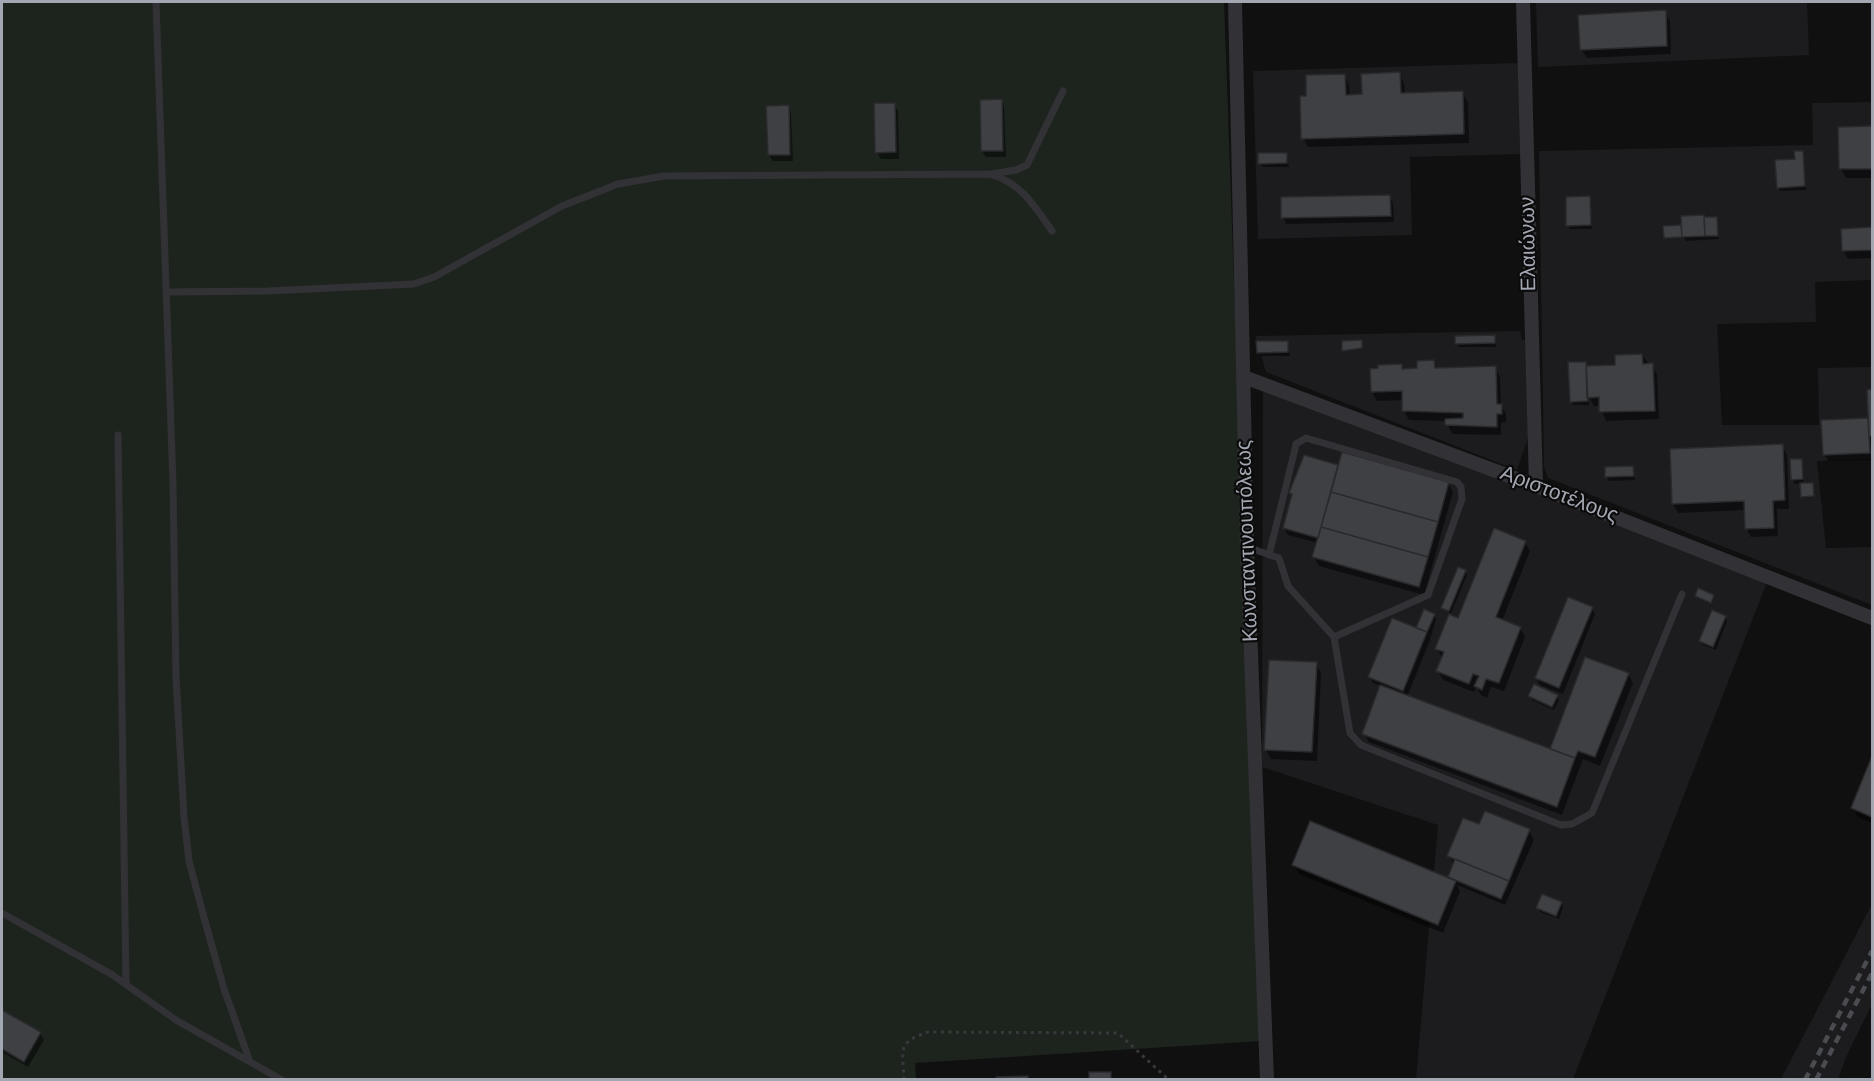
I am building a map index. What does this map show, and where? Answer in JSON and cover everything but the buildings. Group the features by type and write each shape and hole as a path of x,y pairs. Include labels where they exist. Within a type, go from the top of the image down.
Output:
{"street":[{"name":"Κωνσταντινουπόλεως","path":"1235,2 1247,547 1267,1080"},
{"name":"Ελαιώνων","path":"1523,2 1536,486"},
{"name":"Αριστοτέλους","path":"1244,376 1536,486 1872,618"}],"lane":[{"path":"156,2 173,484 176,677 185,828 189,861 203,914 224,989 250,1062"},
{"path":"166,292 268,291 414,284 434,277 561,206 618,184 664,176 991,174 1016,170 1027,165 1063,91"},
{"path":"991,174 1010,180 1029,197 1052,231"},
{"path":"118,435 126,984"},
{"path":"1269,555 1295,449 1300,441 1306,438 1457,482 1461,487 1462,499 1428,595 1334,637"},
{"path":"1247,547 1279,558 1288,586 1334,637 1350,733 1361,745 1561,825 1572,824 1592,813 1683,594"},
{"path":"2,913 126,984 176,1020 282,1080"}],"path":[{"path":"904,1080 903,1048 908,1038 928,1032 1118,1033 1168,1080"}],"shaded area":[{"path":"2,2 1224,2 1261,1041 915,1063 916,1080 2,1080"},
{"path":"1536,2 1807,2 1809,55 1538,67"},
{"path":"1518,63 1520,154 1410,157 1412,235 1258,239 1253,71"},
{"path":"1872,102 1872,280 1815,282 1816,322 1717,324 1722,425 1819,425 1818,368 1872,367 1872,459 1817,461 1826,548 1872,547 1872,605 1548,478 1544,467 1539,151 1813,145 1812,103"},
{"path":"1520,331 1522,340 1528,340 1530,432 1517,470 1266,372 1255,336"},
{"path":"1263,379 1769,577 1573,1079 1416,1079 1438,825 1262,767"},
{"path":"1872,904 1872,1004 1838,1079 1781,1079"}],"railway":[{"path":"1805,1080 1872,951"},
{"path":"1816,1080 1872,973"}]}
